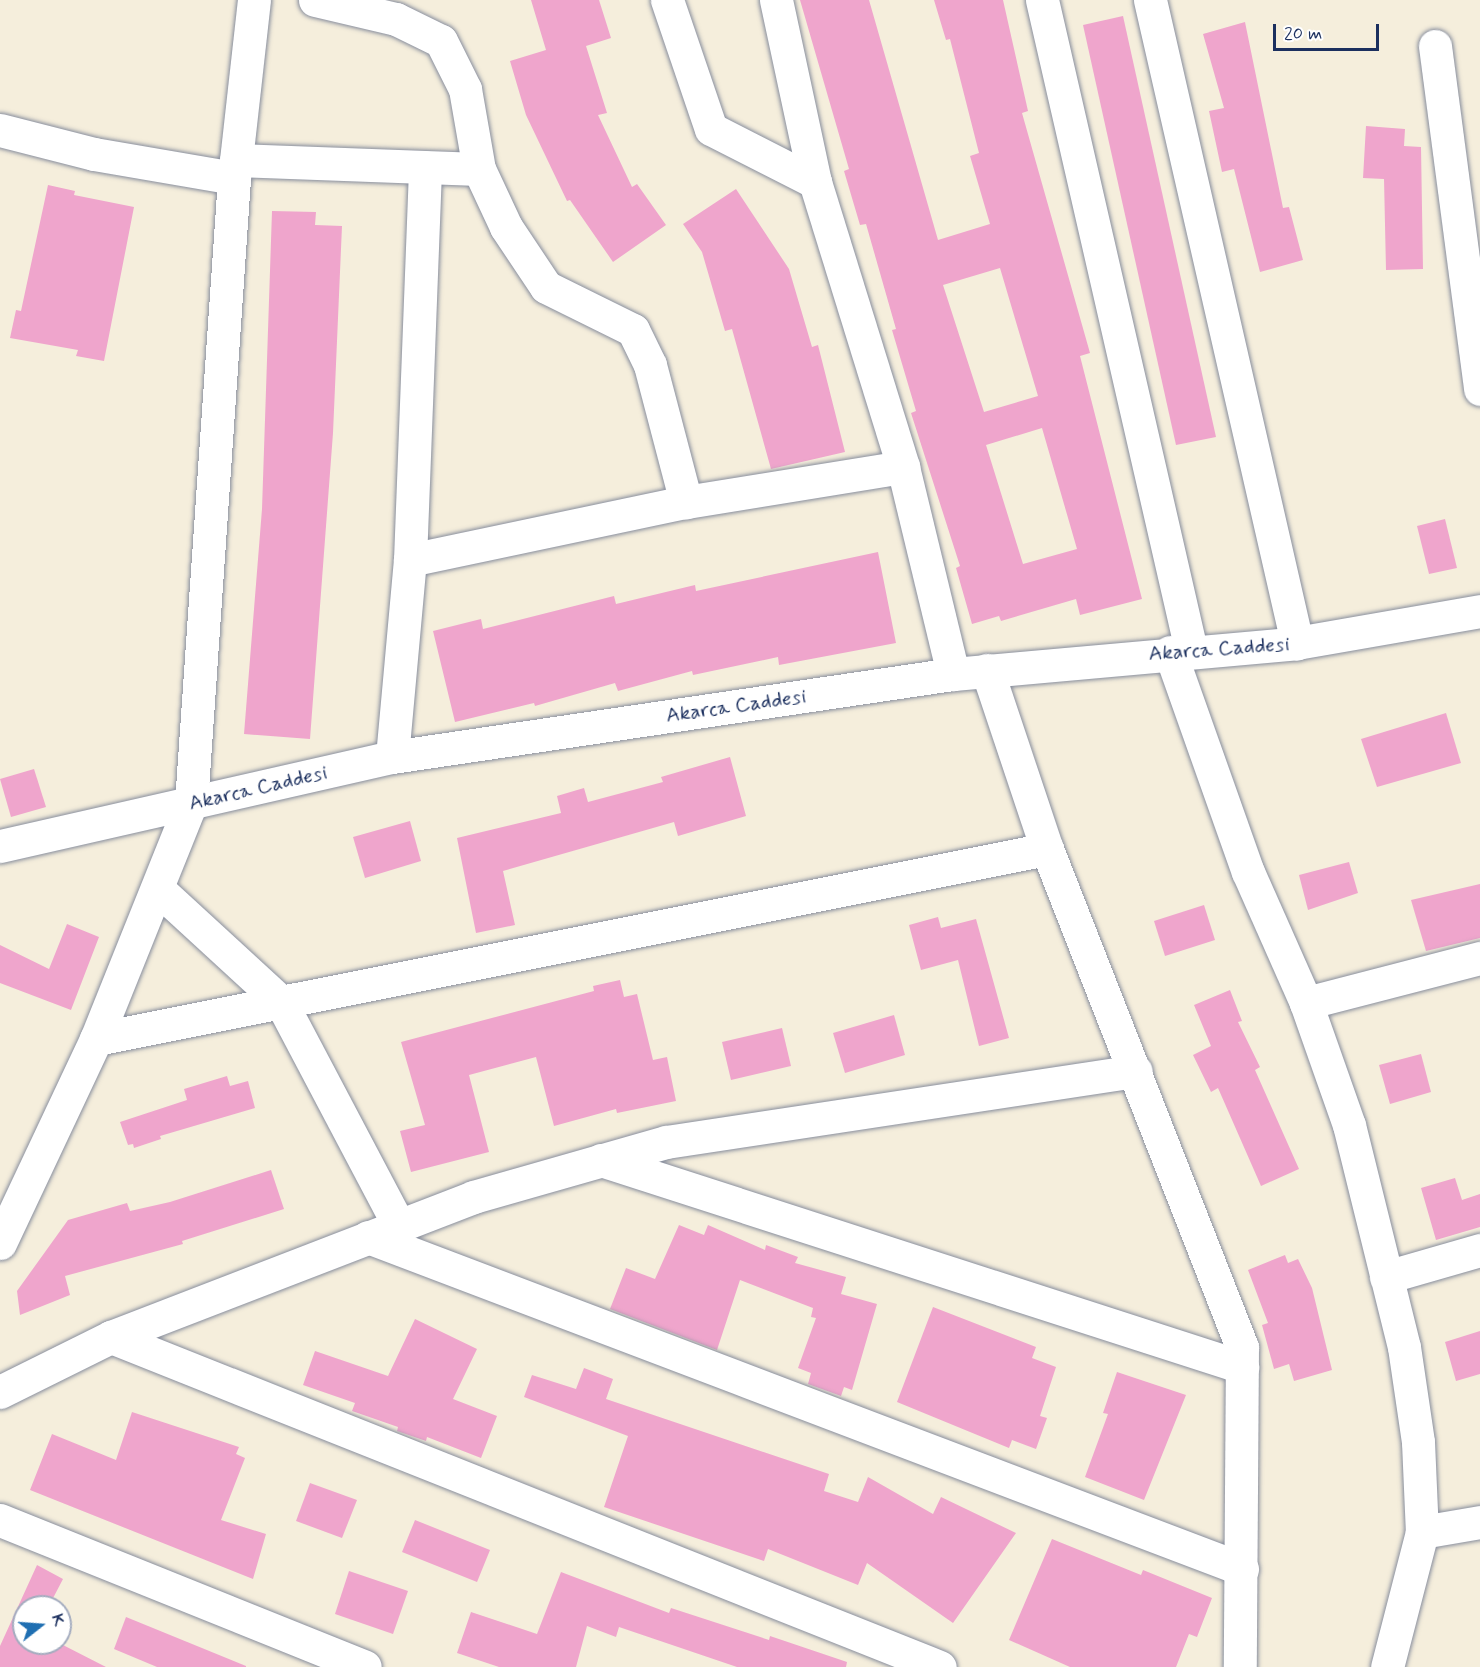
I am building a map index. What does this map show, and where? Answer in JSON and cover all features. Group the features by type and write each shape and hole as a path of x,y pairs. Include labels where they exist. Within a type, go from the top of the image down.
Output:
{"street":[{"path":"0,1243 96,1039 191,803 235,169 254,0"},
{"path":"315,0 396,19 441,41 465,88 479,169 506,227 546,287 633,330 650,365 686,502"},
{"path":"667,0 711,129 815,182"},
{"path":"776,0 815,182 903,467 953,674"},
{"path":"1042,0 1180,651 1248,872 1306,1003 1349,1125 1404,1347 1415,1418 1422,1532 1386,1667"},
{"path":"1150,0 1298,643"},
{"path":"1435,46 1480,389"},
{"path":"0,130 94,154 235,169 424,167 479,169"},
{"path":"392,758 410,560 424,167"},
{"path":"410,560 686,502 903,467"},
{"name":"Akarca Caddesi","path":"0,846 392,758 987,669 1180,651 1298,643 1480,611"},
{"path":"987,669 1047,849 1136,1071 1242,1347 1240,1667"},
{"path":"96,1039 1047,849"},
{"path":"158,889 281,1002 399,1226"},
{"path":"1306,1003 1480,958"},
{"path":"0,1392 111,1337 473,1197 601,1160 666,1142 1136,1071"},
{"path":"601,1160 1242,1367"},
{"path":"368,1238 1242,1569"},
{"path":"1386,1277 1480,1250"},
{"path":"111,1337 940,1667"},
{"path":"0,1520 365,1667"},
{"path":"1422,1532 1480,1522"}],"building":[{"path":"531,0 599,0 611,38 586,46 607,113 598,115 632,187 637,184 666,225 613,262 570,200 567,201 526,115 510,61 546,50"},
{"path":"800,0 869,0 938,240 990,224 970,156 979,153 950,39 946,40 934,0 1003,0 1028,111 1022,113 1090,353 1080,356 1142,599 1080,615 1076,599 1001,621 999,616 972,624 956,568 960,566 911,413 916,411 892,330 896,329 866,224 860,225 844,171 849,169","holes":["1000,268 1038,396 984,412 943,285","1042,428 1077,549 1023,564 986,445"]},
{"path":"1123,16 1216,437 1176,445 1083,25"},
{"path":"1245,22 1283,208 1289,207 1303,260 1260,272 1234,169 1222,172 1209,111 1224,108 1203,34"},
{"path":"1366,126 1405,129 1404,146 1421,147 1423,269 1386,270 1384,179 1363,178"},
{"path":"48,185 75,191 74,195 134,207 104,361 76,356 78,350 10,338 16,310 21,311"},
{"path":"736,189 789,269 812,347 818,345 845,452 771,469 732,329 725,331 702,252 683,224"},
{"path":"272,211 316,212 315,225 342,226 333,433 310,739 244,734 262,509"},
{"path":"1445,519 1457,568 1429,574 1417,526"},
{"path":"878,552 896,643 779,665 778,657 693,675 692,671 618,691 615,683 535,706 534,703 455,722 433,631 481,619 483,629 614,596 616,604 695,585 696,591"},
{"path":"1446,713 1461,763 1377,787 1361,739"},
{"path":"730,757 746,816 678,836 674,822 503,871 515,925 476,933 457,838 561,813 557,796 584,788 588,802 663,782 661,777"},
{"path":"34,769 46,807 11,817 0,779"},
{"path":"410,821 421,861 365,878 353,837"},
{"path":"1349,862 1358,893 1308,910 1299,875"},
{"path":"1480,884 1480,938 1426,951 1411,900"},
{"path":"1204,905 1215,940 1165,956 1154,921"},
{"path":"938,917 941,928 976,919 1009,1038 979,1046 958,960 921,970 909,925"},
{"path":"67,924 99,937 71,1010 0,983 0,945 49,969"},
{"path":"620,980 624,997 637,994 653,1060 667,1057 676,1101 617,1113 616,1109 554,1126 536,1057 469,1075 489,1152 411,1172 400,1131 425,1125 401,1042 594,991 593,986"},
{"path":"1230,990 1242,1021 1238,1022 1260,1067 1255,1070 1299,1169 1261,1186 1218,1088 1211,1092 1193,1055 1211,1046 1194,1005"},
{"path":"894,1015 905,1055 845,1073 833,1033"},
{"path":"782,1028 791,1066 731,1080 722,1042"},
{"path":"1421,1054 1431,1092 1390,1104 1379,1065"},
{"path":"227,1076 230,1086 248,1081 255,1108 160,1136 161,1139 134,1148 133,1144 128,1145 120,1122 187,1100 184,1089"},
{"path":"271,1170 284,1209 182,1241 183,1244 65,1276 70,1295 20,1315 17,1291 68,1220 127,1203 130,1211 170,1202"},
{"path":"1455,1178 1462,1200 1480,1194 1480,1227 1436,1240 1421,1188"},
{"path":"679,1225 704,1235 708,1225 765,1250 766,1245 798,1257 795,1263 846,1277 841,1294 877,1304 852,1390 844,1387 841,1396 808,1384 811,1373 798,1368 816,1318 811,1317 813,1308 740,1280 717,1350 610,1309 626,1268 655,1279"},
{"path":"1285,1255 1288,1263 1298,1259 1312,1288 1332,1370 1294,1381 1289,1364 1274,1369 1262,1325 1268,1323 1248,1270"},
{"path":"933,1307 1036,1347 1032,1358 1056,1367 1040,1416 1047,1418 1036,1449 1012,1440 1009,1448 897,1402"},
{"path":"415,1319 477,1349 453,1399 497,1416 481,1458 427,1437 426,1441 397,1431 398,1427 352,1411 355,1403 303,1385 315,1351 388,1376"},
{"path":"1480,1331 1480,1374 1456,1381 1445,1342"},
{"path":"584,1368 613,1379 606,1399 829,1474 824,1491 858,1502 868,1477 933,1514 941,1497 1016,1533 953,1623 867,1563 858,1585 768,1549 764,1561 604,1507 628,1436 524,1397 532,1375 576,1389"},
{"path":"1117,1372 1186,1395 1144,1500 1085,1477 1108,1414 1103,1413"},
{"path":"132,1412 239,1447 236,1454 245,1458 221,1520 266,1534 253,1579 30,1490 52,1434 116,1460"},
{"path":"310,1483 357,1500 342,1538 296,1521"},
{"path":"415,1520 490,1550 477,1582 402,1552"},
{"path":"1052,1539 1141,1575 1143,1570 1212,1598 1197,1637 1189,1634 1176,1667 1070,1667 1009,1640"},
{"path":"37,1565 63,1579 55,1595 23,1595"},
{"path":"349,1571 408,1591 393,1634 335,1614"},
{"path":"561,1572 669,1613 671,1608 769,1640 770,1636 847,1662 846,1667 737,1667 619,1627 616,1637 587,1626 576,1667 499,1667 457,1653 471,1612 537,1634"},
{"path":"126,1617 246,1667 157,1667 114,1649"},
{"path":"12,1620 12,1655 72,1655 72,1650 106,1667 0,1667 0,1646"}]}
